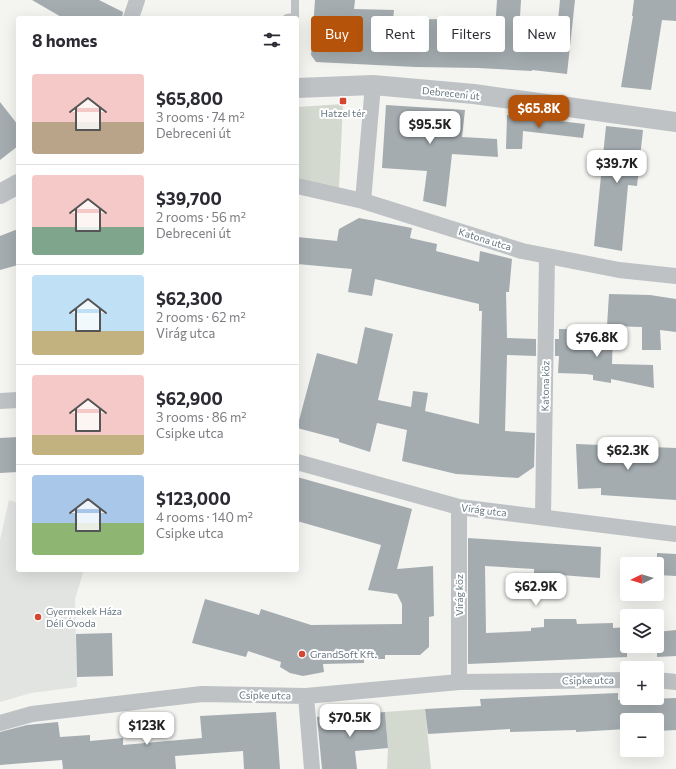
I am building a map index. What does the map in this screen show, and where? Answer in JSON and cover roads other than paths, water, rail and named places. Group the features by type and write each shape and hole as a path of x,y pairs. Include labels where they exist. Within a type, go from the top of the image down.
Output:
{"street":[{"path":"132,16 137,0"},
{"path":"363,201 373,85"},
{"name":"Debreceni út","path":"299,88 373,85 474,94 676,122"},
{"path":"0,194 16,185"},
{"name":"Katona utca","path":"299,186 363,201 522,251 619,270 676,276"},
{"name":"Katona köz","path":"543,516 547,256"},
{"path":"0,401 16,400"},
{"name":"Virág utca","path":"299,463 459,507 543,516 676,534"},
{"name":"Virág köz","path":"459,507 459,682"},
{"name":"Csipke utca","path":"0,723 32,714 202,694 306,696 459,682 620,680"},
{"path":"664,681 676,682"},
{"path":"306,696 312,769"}],"lane":[{"path":"292,16 295,0"}],"place":[{"name":"Hatzel tér","path":"343,101"},
{"name":"Gyermekek Háza Déli Óvoda","path":"38,617"},
{"name":"GrandSoft Kft.","path":"302,654"}]}
